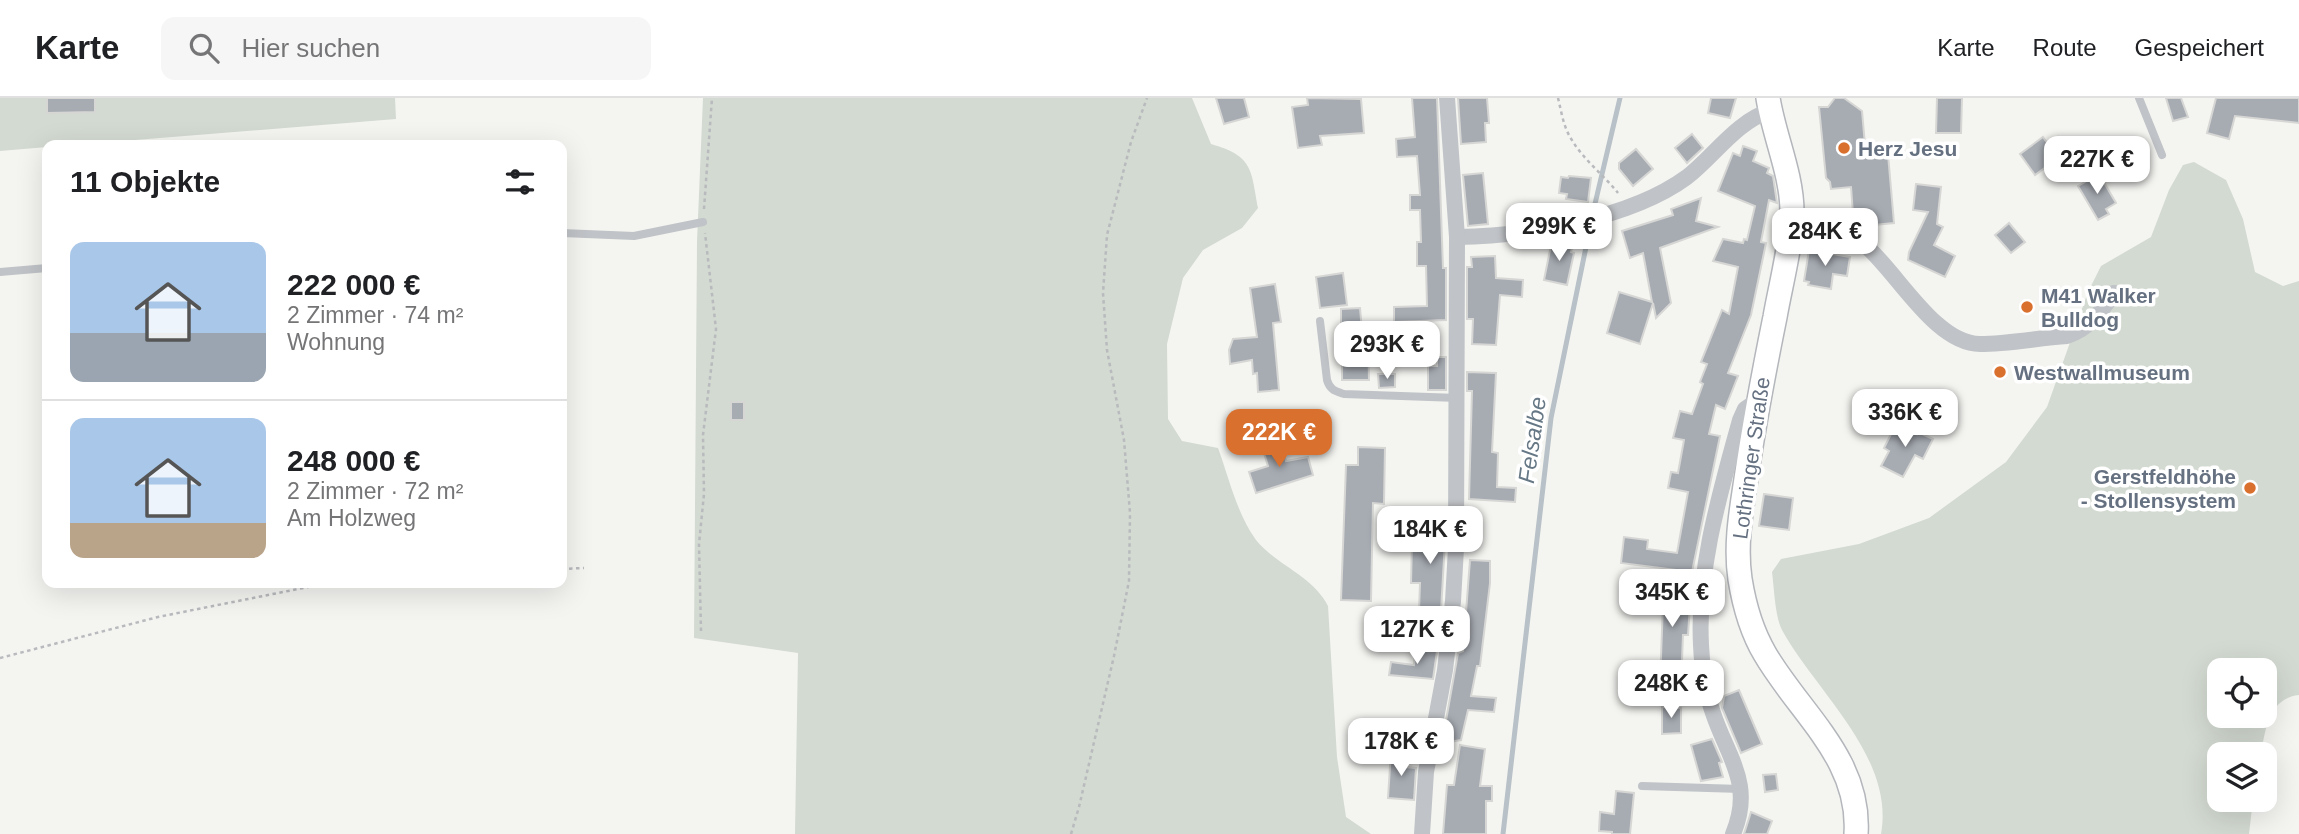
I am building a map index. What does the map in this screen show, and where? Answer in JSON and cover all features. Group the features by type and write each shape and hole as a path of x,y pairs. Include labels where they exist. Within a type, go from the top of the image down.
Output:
{"main road":[{"name":"Lothringer Straße","path":"1769,104 1790,191 1791,228 1758,400 1738,547 1744,598 1763,652 1833,749 1847,773 1854,799 1856,834"}],"street":[{"path":"1422,834 1426,772 1443,682 1453,601 1458,398 1457,237 1447,98"},
{"path":"1457,237 1519,233 1583,220 1652,197 1679,182 1769,104"},
{"path":"1791,228 1828,234 1867,247 1936,322 1951,336 1969,343 2067,337 2094,320 2114,293"},
{"path":"1733,834 1740,819 1742,789 1737,768 1713,715 1707,694 1700,644 1701,616 1704,577 1719,497 1740,420 1745,409 1758,400"}],"lane":[{"path":"2139,98 2162,155"},
{"path":"567,233 634,236 704,222"},
{"path":"0,272 42,268"},
{"path":"1320,321 1327,380 1329,387 1335,391 1344,394 1458,398"},
{"path":"1643,786 1742,789"}],"path":[{"path":"701,631 699,544 704,494 703,435 716,329 704,222 712,98"},
{"path":"1071,834 1129,582 1130,513 1124,440 1107,350 1103,293 1107,235 1131,142 1147,98"},
{"path":"1558,98 1567,133 1583,156 1605,176 1628,206"},
{"path":"567,569 584,568"},
{"path":"0,658 159,617 303,588"}],"shaded area":[{"path":"0,98 395,98 396,119 135,140 42,140 42,147 0,151"},
{"path":"703,98 1192,98 1211,144 1235,154 1248,166 1258,208 1242,228 1203,250 1183,278 1167,344 1168,419 1182,441 1218,448 1249,530 1264,549 1313,587 1328,606 1337,757 1346,817 1371,834 795,834 798,653 694,638 697,242"},
{"path":"2194,162 2226,180 2243,219 2255,272 2283,286 2299,281 2299,695 2289,697 2277,707 2277,658 2207,658 2207,728 2267,728 2264,742 2207,742 2207,812 2252,812 2249,834 1881,834 1882,806 1876,778 1850,726 1782,630 1776,610 1772,572 1781,559 1859,544 1929,518 2006,462 2047,407 2088,292 2101,266 2151,237 2169,190 2183,165"}],"building":[{"path":"47,98 95,98 95,112 47,113"},
{"path":"1216,98 1244,98 1249,117 1224,124"},
{"path":"1307,98 1361,99 1364,133 1320,136 1322,145 1298,148 1292,107 1308,105"},
{"path":"1412,98 1437,98 1443,268 1446,268 1446,320 1394,322 1394,307 1427,306 1426,266 1417,266 1417,242 1421,242 1420,210 1410,210 1410,195 1420,195 1417,156 1397,157 1396,139 1415,137"},
{"path":"1458,98 1487,98 1489,123 1485,123 1486,142 1461,144"},
{"path":"1711,98 1736,98 1730,118 1708,113"},
{"path":"1835,98 1844,98 1862,111 1865,145 1887,143 1894,223 1854,227 1851,187 1831,189 1826,178 1819,107 1828,107"},
{"path":"1937,98 1962,98 1961,133 1936,133"},
{"path":"2166,98 2181,98 2188,117 2173,121"},
{"path":"2216,98 2299,98 2299,123 2235,116 2229,139 2207,133"},
{"path":"1692,134 1703,148 1687,163 1675,148"},
{"path":"2043,137 2048,144 2058,137 2068,151 2035,175 2020,154"},
{"path":"1743,146 1757,151 1753,161 1769,168 1767,173 1773,176 1777,203 1769,200 1761,242 1766,243 1751,315 1728,373 1738,376 1725,409 1716,405 1709,434 1720,436 1692,572 1621,563 1624,537 1648,540 1647,549 1677,553 1688,492 1668,488 1671,472 1678,473 1684,440 1673,438 1680,411 1692,414 1707,364 1701,362 1722,310 1729,314 1738,267 1713,261 1723,239 1743,243 1744,239 1747,240 1755,206 1718,191 1733,153 1740,156"},
{"path":"1636,149 1653,169 1633,186 1619,169 1619,163"},
{"path":"1483,173 1488,224 1468,226 1463,175"},
{"path":"2099,174 2116,203 2106,209 2109,214 2098,220 2078,186"},
{"path":"1561,177 1591,178 1588,202 1566,199 1567,194 1559,193"},
{"path":"1916,184 1941,187 1937,224 1943,227 1934,245 1955,256 1945,277 1908,260 1909,252 1928,212 1913,210"},
{"path":"1701,198 1696,221 1718,227 1660,248 1671,303 1656,318 1653,303 1640,344 1607,333 1619,292 1652,302 1643,253 1630,258 1622,231 1673,215 1671,209"},
{"path":"2009,223 2025,242 2011,253 1995,235"},
{"path":"1552,240 1573,244 1571,252 1574,253 1567,285 1544,280"},
{"path":"1809,250 1850,257 1847,276 1833,274 1831,289 1808,285 1809,282 1804,281"},
{"path":"1495,256 1496,278 1523,280 1522,297 1500,295 1496,345 1472,344 1473,319 1467,319 1467,267 1472,267 1471,257"},
{"path":"1343,273 1347,305 1320,308 1316,277"},
{"path":"1275,284 1281,322 1273,323 1279,390 1258,392 1257,373 1253,374 1252,360 1230,364 1229,350 1233,339 1257,337 1250,288"},
{"path":"1360,308 1362,331 1368,331 1369,380 1342,380 1342,356 1336,356 1337,343 1341,343 1341,309"},
{"path":"1437,357 1446,357 1446,390 1428,390 1428,366 1437,366"},
{"path":"1467,372 1496,373 1492,452 1498,453 1497,487 1516,488 1515,502 1469,499 1472,391 1467,391"},
{"path":"1378,374 1395,374 1395,387 1379,388"},
{"path":"731,402 744,402 744,420 731,420"},
{"path":"1897,422 1933,439 1923,459 1915,455 1903,477 1881,466 1889,451 1884,448"},
{"path":"1280,441 1286,461 1308,457 1313,475 1256,493 1249,472 1268,466 1262,447"},
{"path":"1358,447 1385,448 1384,504 1373,503 1371,601 1341,600 1346,465 1358,465"},
{"path":"1764,494 1793,498 1789,530 1759,526"},
{"path":"1424,523 1446,523 1441,611 1419,611 1420,583 1411,583 1412,542 1424,543"},
{"path":"1470,560 1490,561 1480,666 1477,666 1471,696 1496,698 1494,712 1468,710 1461,740 1442,743 1458,653 1463,651"},
{"path":"1649,586 1690,586 1691,589 1688,635 1683,635 1681,685 1660,684 1663,603 1648,602"},
{"path":"1415,649 1437,651 1433,679 1389,675 1391,662 1414,665"},
{"path":"1739,690 1762,744 1741,753 1722,708 1724,696"},
{"path":"1662,707 1681,708 1681,733 1662,734"},
{"path":"1712,739 1722,762 1719,763 1723,777 1701,781 1691,745"},
{"path":"1460,745 1485,749 1480,786 1492,786 1492,801 1486,801 1486,834 1443,834 1447,785 1454,785"},
{"path":"1391,751 1407,752 1406,767 1416,768 1414,800 1388,798"},
{"path":"1776,774 1778,790 1765,792 1763,775"},
{"path":"1616,791 1634,793 1630,834 1599,831 1600,812 1614,814"},
{"path":"1751,812 1772,821 1767,834 1744,834"}],"waterway":[{"name":"Felsalbe","path":"1503,834 1551,418 1594,208 1620,98"}],"place":[{"name":"Herz Jesu","path":"1844,148"},
{"name":"M41 Walker Bulldog","path":"2027,307"},
{"name":"Westwallmuseum","path":"2000,372"},
{"name":"Gerstfeldhöhe - Stollensystem","path":"2250,488"}]}
